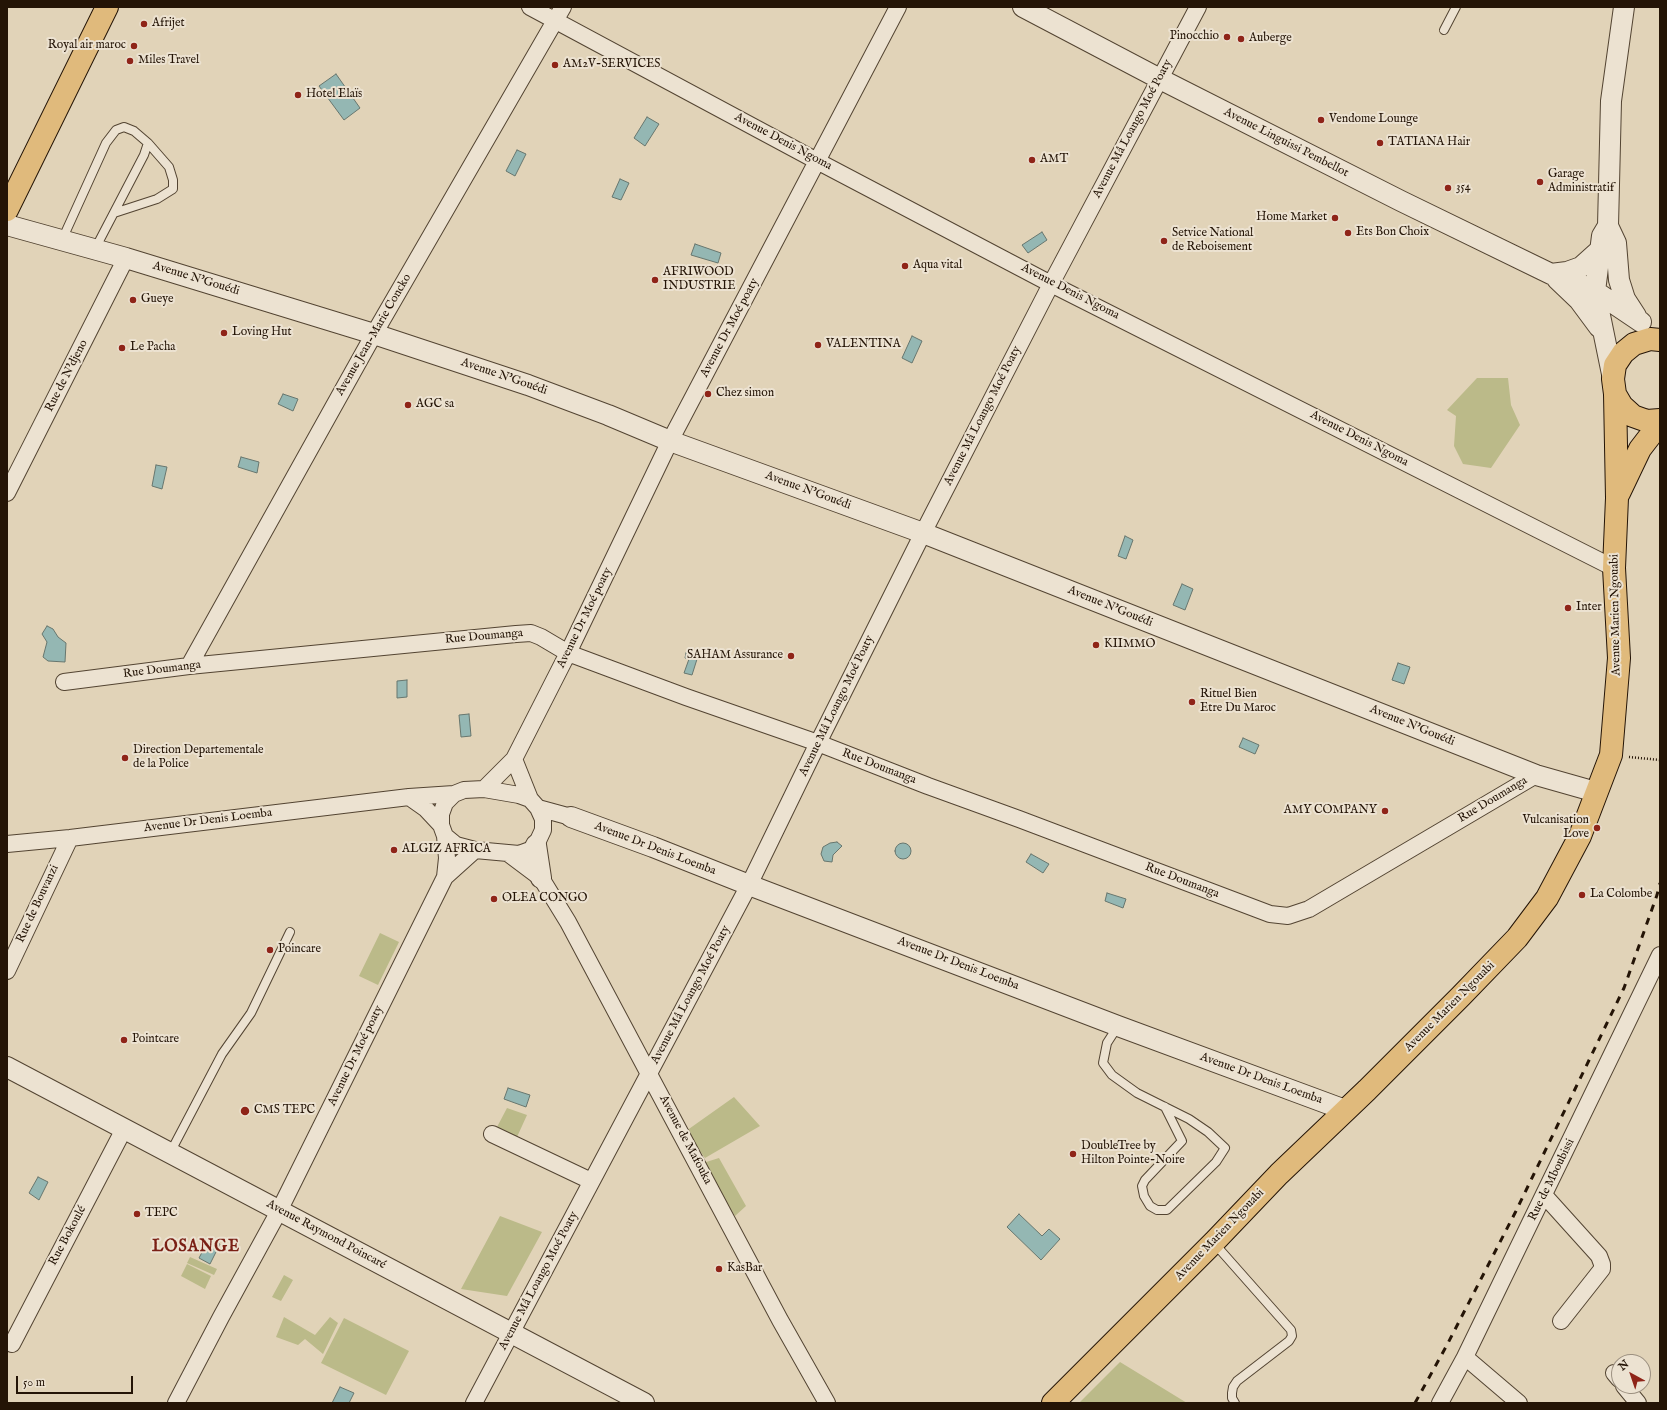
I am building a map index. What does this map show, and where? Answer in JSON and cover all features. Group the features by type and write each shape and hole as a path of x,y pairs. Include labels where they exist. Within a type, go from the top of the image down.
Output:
{"main road":[{"path":"7,210 107,7"},
{"path":"1660,340 1650,339 1634,344 1623,353 1615,365 1614,386 1622,406 1633,416 1647,421 1660,420"},
{"name":"Avenue Marien Ngouabi","path":"1053,1403 1214,1242 1279,1174 1367,1090 1517,938 1551,891 1580,836 1611,755 1619,658 1614,568 1617,498 1614,386"},
{"name":"Avenue Marien Ngouabi","path":"1617,498 1640,449 1660,423"}],"street":[{"name":"Avenue Denis Ngoma","path":"530,7 559,14 817,161 1052,284 1614,568"},
{"name":"Avenue Dr Moé poaty","path":"484,789 514,759 568,653 670,441 898,7"},
{"name":"Avenue Linguissi Pembellot","path":"1023,7 1160,79 1400,201 1551,274"},
{"name":"Avenue Mâ Loango Moé Poaty","path":"474,1403 648,1072 749,885 923,533 1198,7"},
{"name":"Avenue Marien Ngouabi","path":"1624,7 1611,101 1608,226 1616,242 1619,280 1625,299 1641,322"},
{"name":"Avenue Jean-Marie Concko","path":"189,666 374,334 559,14"},
{"name":"Avenue N'Gouédi","path":"7,225 126,258 374,334 528,385 608,415 670,441 923,533 1536,775 1596,792"},
{"name":"Avenue Marien Ngouabi","path":"1608,226 1602,236 1594,291 1614,386"},
{"path":"1551,274 1567,272 1581,267 1601,249"},
{"name":"Rue de N'djeno","path":"7,493 126,258"},
{"name":"Avenue Marien Ngouabi","path":"1551,274 1594,291 1660,336"},
{"name":"Avenue Marien Ngouabi","path":"1551,274 1579,300 1602,332"},
{"name":"Rue Doumanga","path":"64,682 189,666 531,633 541,637 568,653 686,698 818,743 928,786 1270,914 1288,916 1309,909 1536,775"},
{"path":"514,759 534,804 543,818 539,838"},
{"path":"443,831 441,814 445,803 454,794 464,790 484,789 519,795 534,804"},
{"name":"Avenue Dr Denis Loemba","path":"7,844 70,838 409,797 454,794"},
{"path":"409,797 426,809 456,845 475,850 519,854 530,850 539,838 571,817"},
{"name":"Avenue Dr Denis Loemba","path":"534,804 653,847 1118,1026 1345,1110"},
{"name":"Avenue Dr Moé poaty","path":"176,1403 221,1316 279,1211 445,877 447,858 443,831"},
{"name":"Rue de Bouvanzi","path":"7,971 70,838"},
{"name":"Avenue de Mafouka","path":"539,838 541,878"},
{"name":"Avenue Dr Moé poaty","path":"445,877 475,850"},
{"name":"Avenue de Mafouka","path":"509,854 541,878 568,922 780,1320 827,1403"},
{"name":"Rue de Mboubissi","path":"1440,1403 1465,1357 1660,955"},
{"name":"Avenue Raymond Poincaré","path":"7,1067 644,1403"},
{"name":"Rue Bokoulé","path":"12,1344 124,1129"},
{"path":"492,1134 591,1181"},
{"path":"1544,1195 1599,1256 1602,1264 1602,1269 1561,1321"},
{"path":"1465,1357 1519,1403"},
{"path":"1631,1394 1638,1403"}],"lane":[{"path":"1444,30 1456,7"},
{"path":"62,240 106,143 116,130 124,127 134,131 148,143 169,167 174,180 173,189 157,199 114,214"},
{"path":"95,249 114,214 148,143"},
{"path":"170,1153 222,1054 251,1012 290,932"},
{"path":"1118,1026 1107,1043 1104,1063 1112,1075 1137,1093 1165,1107 1189,1119 1208,1132 1225,1148 1216,1162 1167,1210 1157,1210 1150,1206 1144,1196 1142,1186 1145,1180 1182,1140 1165,1107"},
{"path":"1214,1242 1292,1330 1292,1336 1289,1341 1237,1381 1232,1392 1232,1398 1235,1403"}],"path":[{"path":"1611,755 1660,760"}],"shaded area":[{"path":"1477,378 1508,378 1511,405 1520,425 1491,468 1463,464 1454,446 1456,416 1447,410"},
{"path":"380,933 399,942 378,985 359,976"},
{"path":"734,1097 760,1126 705,1158 686,1131"},
{"path":"507,1108 527,1115 517,1137 496,1129"},
{"path":"719,1158 746,1206 735,1216 703,1163"},
{"path":"500,1216 542,1232 507,1296 461,1289"},
{"path":"190,1257 217,1269 214,1275 187,1263"},
{"path":"187,1264 211,1276 205,1289 181,1276"},
{"path":"284,1275 293,1280 281,1301 272,1297"},
{"path":"284,1317 315,1335 330,1317 338,1323 323,1354 305,1339 298,1345 276,1337"},
{"path":"344,1318 409,1351 386,1395 321,1363"},
{"path":"1120,1362 1187,1403 1079,1403"}],"water":[{"path":"336,74 360,108 344,120 319,86"},
{"path":"647,117 659,124 645,146 634,138"},
{"path":"517,150 526,154 515,176 506,171"},
{"path":"620,179 629,183 621,200 612,197"},
{"path":"1042,232 1047,240 1028,253 1022,245"},
{"path":"695,244 721,253 718,263 691,255"},
{"path":"912,336 922,341 912,363 902,358"},
{"path":"283,394 298,399 293,411 278,404"},
{"path":"241,457 259,462 257,473 238,467"},
{"path":"156,465 167,467 162,489 152,486"},
{"path":"1125,536 1133,540 1126,559 1118,556"},
{"path":"1182,584 1193,589 1185,610 1173,605"},
{"path":"47,626 53,629 58,637 66,643 65,662 48,661 43,657 47,642 42,634"},
{"path":"686,653 698,656 692,675 684,673 689,659 685,658"},
{"path":"1398,663 1410,667 1404,684 1392,680"},
{"path":"407,680 407,697 397,698 397,681"},
{"path":"469,714 471,736 461,737 459,715"},
{"path":"1243,738 1259,745 1255,754 1239,747"},
{"path":"837,842 842,846 833,855 832,862 824,861 821,854 823,847 830,843"},
{"path":"900,843 906,843 911,848 909,857 906,859 900,859 895,854 895,848"},
{"path":"1031,854 1049,864 1043,873 1026,862"},
{"path":"1107,893 1126,899 1123,908 1105,901"},
{"path":"508,1088 530,1095 526,1107 504,1099"},
{"path":"38,1177 48,1182 39,1200 29,1193"},
{"path":"1019,1214 1042,1236 1049,1229 1060,1239 1041,1260 1007,1227"},
{"path":"209,1239 220,1244 210,1264 199,1258"},
{"path":"340,1387 354,1393 349,1403 332,1403"}],"railway":[{"path":"1415,1403 1447,1345 1516,1211 1624,988 1660,883"}],"place":[{"name":"Afrijet","path":"144,24"},
{"name":"Pinocchio","path":"1227,37"},
{"name":"Auberge","path":"1241,39"},
{"name":"Royal air maroc","path":"134,46"},
{"name":"Miles Travel","path":"130,61"},
{"name":"AM2V-SERVICES","path":"555,65"},
{"name":"Hotel Elaïs","path":"298,95"},
{"name":"Vendome Lounge","path":"1321,120"},
{"name":"TATIANA Hair","path":"1380,143"},
{"name":"AMT","path":"1032,160"},
{"name":"Garage Administratif","path":"1540,182"},
{"name":"354","path":"1448,188"},
{"name":"Home Market","path":"1335,218"},
{"name":"Ets Bon Choix","path":"1348,233"},
{"name":"Setvice National de Reboisement","path":"1164,241"},
{"name":"Aqua vital","path":"905,266"},
{"name":"AFRIWOOD INDUSTRIE","path":"655,280"},
{"name":"Gueye","path":"133,300"},
{"name":"Loving Hut","path":"224,333"},
{"name":"VALENTINA","path":"818,345"},
{"name":"Le Pacha","path":"122,348"},
{"name":"Chez simon","path":"708,394"},
{"name":"AGC sa","path":"408,405"},
{"name":"Inter","path":"1568,608"},
{"name":"KIIMMO","path":"1096,645"},
{"name":"SAHAM Assurance","path":"791,656"},
{"name":"Rituel Bien Etre Du Maroc","path":"1192,702"},
{"name":"Direction Departementale de la Police","path":"125,758"},
{"name":"AMY COMPANY","path":"1385,811"},
{"name":"Vulcanisation Love","path":"1597,828"},
{"name":"ALGIZ AFRICA","path":"394,850"},
{"name":"La Colombe","path":"1582,895"},
{"name":"OLEA CONGO","path":"494,899"},
{"name":"Poincare","path":"270,950"},
{"name":"Pointcare","path":"124,1040"},
{"name":"CMS TEPC","path":"245,1111"},
{"name":"DoubleTree by Hilton Pointe-Noire","path":"1073,1154"},
{"name":"TEPC","path":"137,1214"},
{"name":"KasBar","path":"719,1269"}],"district":[{"name":"LOSANGE","path":"196,1248"}]}
